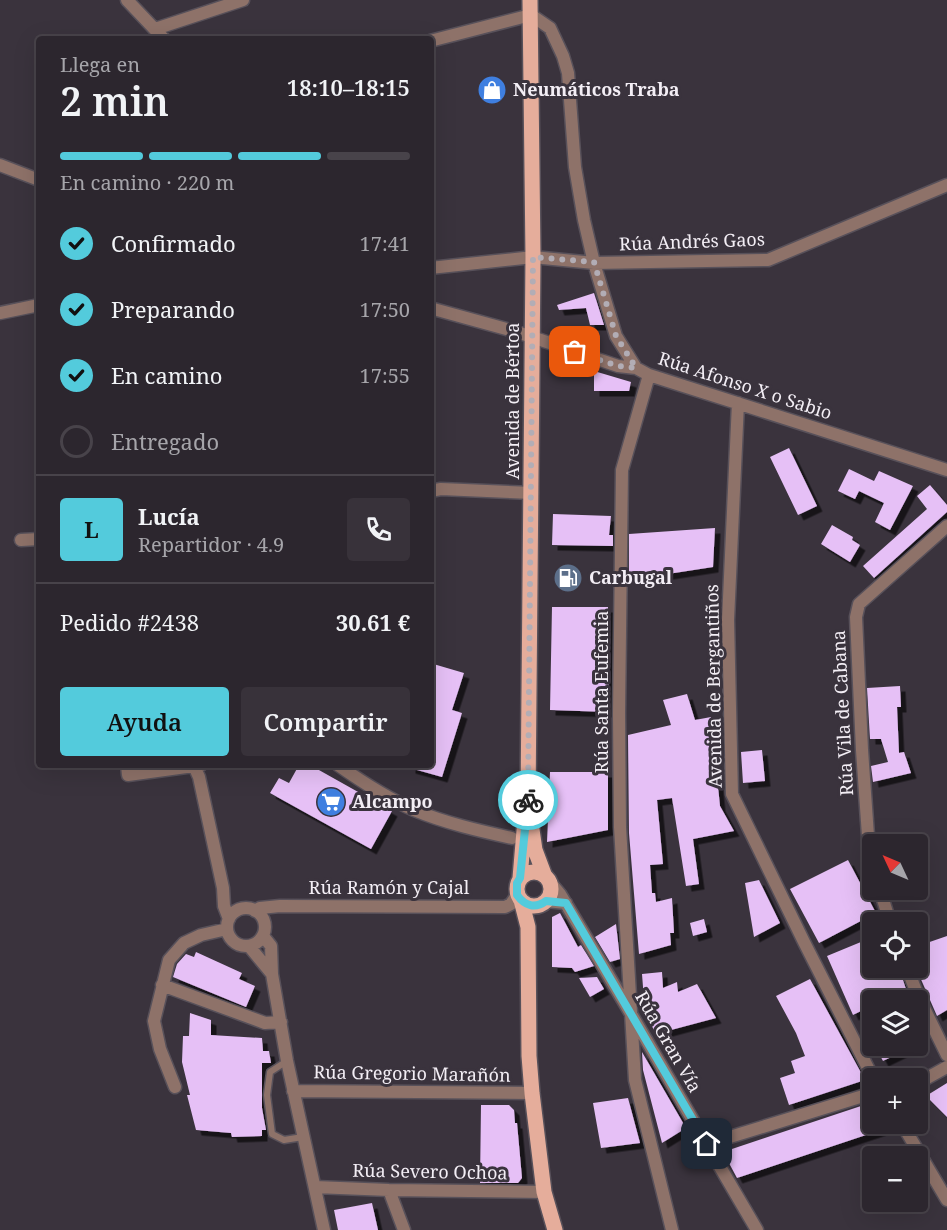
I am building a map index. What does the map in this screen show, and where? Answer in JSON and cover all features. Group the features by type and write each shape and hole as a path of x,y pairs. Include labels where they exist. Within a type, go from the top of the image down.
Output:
{"main road":[{"name":"Avenida de Bértoa","path":"520,878 528,802 532,494 533,257 530,7"},
{"name":"Avenida de Bértoa","path":"528,802 536,850 547,878"},
{"path":"528,927 551,892 547,878 529,872 517,883 528,927 529,1056 544,1192 555,1230"},
{"path":"519,898 531,906 544,903"}],"street":[{"path":"127,0 161,36"},
{"path":"154,29 243,0"},
{"path":"434,40 530,7 550,28 568,73 575,167 594,262 616,336 636,368"},
{"path":"0,165 36,179"},
{"name":"Rúa Andrés Gaos","path":"434,268 533,257 594,262 768,260 947,185"},
{"path":"0,313 36,308"},
{"name":"Rúa Afonso X o Sabio","path":"434,309 618,366 636,368 649,375 947,471"},
{"name":"Rúa Santa Eufemia","path":"649,375 622,470 620,793 634,1080 672,1230"},
{"name":"Avenida de Bergantiños","path":"738,403 728,620 732,794 868,1068"},
{"path":"434,490 532,494"},
{"name":"Rúa Vila de Cabana","path":"868,834 862,761 856,616 859,604 947,526"},
{"path":"21,540 36,539"},
{"path":"127,770 162,768"},
{"path":"198,768 199,777 209,801 228,935 237,944 249,946 259,941 265,931 263,920 255,911 234,904 223,888"},
{"path":"342,768 409,814 512,838"},
{"path":"512,838 525,819"},
{"path":"512,838 521,858"},
{"name":"Rúa Gran Vía","path":"547,878 566,903 757,1230"},
{"name":"Rúa Ramón y Cajal","path":"255,911 260,908 280,906 505,907 519,898"},
{"path":"544,903 566,903"},
{"path":"175,1087 160,1049 154,1021 169,960 184,943 228,924 233,913 242,908"},
{"path":"263,936 271,946 272,975 292,1091 324,1230"},
{"path":"249,946 272,975"},
{"path":"911,978 947,1055"},
{"path":"162,985 265,1023 281,1022"},
{"path":"928,1077 947,1067"},
{"name":"Rúa Gregorio Marañón","path":"292,1091 532,1093"},
{"path":"707,1144 862,1096"},
{"path":"908,1134 947,1200"},
{"name":"Rúa Severo Ochoa","path":"315,1187 544,1192"},
{"path":"389,1190 404,1230"}],"lane":[{"path":"287,1061 270,1072 267,1095 272,1134 284,1140 303,1137"}],"building":[{"path":"594,293 604,325 590,325 586,308 559,310 557,305"},
{"path":"594,371 631,382 629,391 594,391"},
{"path":"789,448 817,506 798,515 770,457"},
{"path":"849,469 874,481 879,471 913,486 890,530 875,522 884,503 859,491 855,499 838,491"},
{"path":"930,485 947,505 947,512 874,578 863,566 927,509 917,496"},
{"path":"553,514 611,516 609,535 613,535 613,546 552,545"},
{"path":"832,525 853,537 852,540 860,545 850,562 821,544"},
{"path":"715,528 713,567 629,580 629,534"},
{"path":"552,607 608,607 609,712 550,710"},
{"path":"434,664 464,673 452,710 462,713 442,777 410,768 434,768"},
{"path":"900,686 901,707 897,707 899,753 904,752 911,773 873,782 871,766 888,762 881,739 870,739 867,688"},
{"path":"687,694 695,720 711,717 720,806 734,831 693,839 699,884 686,886 672,798 657,800 663,864 650,865 652,893 655,893 656,902 672,898 674,933 670,933 671,945 639,954 629,833 628,735 671,725 663,700"},
{"path":"762,750 765,781 743,783 741,752"},
{"name":"Alcampo","path":"297,768 315,768 392,811 371,849 270,793 279,778 289,783"},
{"path":"550,772 608,772 608,830 547,842"},
{"path":"848,860 862,886 862,900 869,900 875,912 862,912 862,920 819,943 790,889"},
{"path":"759,880 780,923 754,937 745,883"},
{"path":"560,913 578,947 581,945 594,966 575,972 572,968 552,967 552,917"},
{"path":"704,919 707,932 693,936 690,923"},
{"path":"616,924 620,959 610,962 595,937"},
{"path":"947,936 947,1010 937,1016 928,990 926,990 920,978 928,978 928,943"},
{"path":"862,942 862,978 902,978 906,989 862,990 862,1010 853,1015 827,956"},
{"path":"196,952 242,973 239,979 255,986 246,1007 173,977 177,964 186,954 194,957"},
{"path":"662,972 663,988 677,982 678,992 697,984 716,1018 656,1034 641,1005 644,1005 642,974"},
{"path":"597,977 604,989 590,997 579,978"},
{"path":"810,979 862,1074 862,1081 789,1105 780,1078 795,1073 791,1061 805,1056 796,1033 776,996"},
{"path":"190,1013 211,1020 211,1035 262,1038 263,1051 269,1051 271,1063 262,1063 262,1108 266,1130 262,1130 262,1136 232,1137 231,1133 196,1130 182,1062 183,1036 189,1036"},
{"path":"642,1052 686,1128 662,1143 643,1070"},
{"path":"880,1056 893,1056 883,1061"},
{"path":"947,1083 947,1117 928,1098 928,1095"},
{"path":"628,1098 640,1143 601,1148 593,1103"},
{"path":"481,1105 509,1105 514,1110 522,1178 518,1183 480,1183"},
{"path":"862,1106 862,1134 869,1134 737,1178 723,1152"},
{"path":"372,1203 378,1230 338,1230 334,1210"}],"way so far":[{"path":"528,800 533,257 594,262 616,336 627,357 636,368 618,366 575,352"}],"place":[{"name":"Neumáticos Traba","path":"492,90"},
{"name":"Carbugal","path":"568,578"},
{"name":"Alcampo","path":"331,802"}],"route":[{"path":"528,800 517,895 525,904 531,906 546,901 566,903 707,1144"}]}
